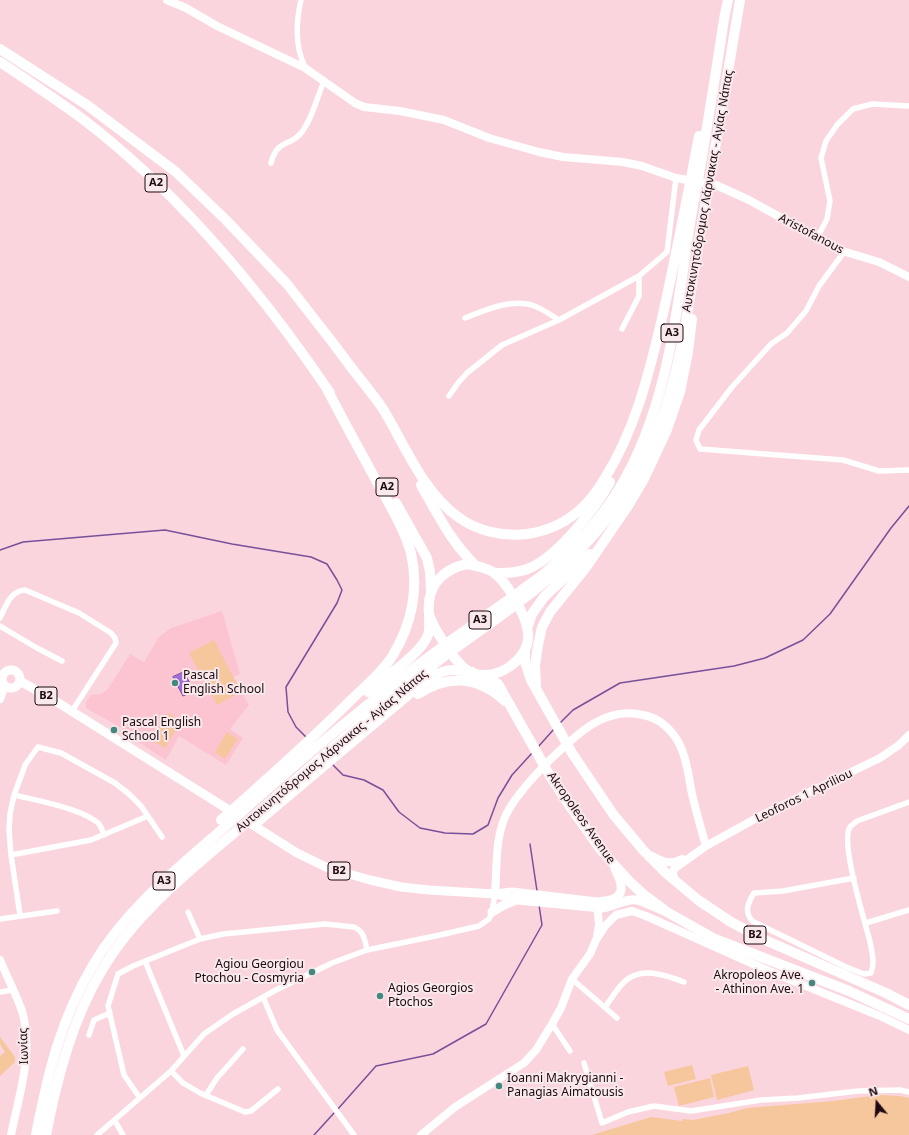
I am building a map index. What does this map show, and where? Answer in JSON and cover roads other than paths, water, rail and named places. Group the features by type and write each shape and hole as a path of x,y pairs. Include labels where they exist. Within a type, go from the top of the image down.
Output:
{"highway":[{"name":"Αυτοκινητόδρομος Λάρνακας - Αγίας Νάπας","path":"252,797 419,665 539,577 574,545 616,493 630,470 648,426 661,386 674,324 693,205 693,189 714,56 728,0"},
{"name":"Αυτοκινητόδρομος Λάρνακας - Αγίας Νάπας","path":"46,1135 57,1082 81,1010 88,994 104,966 126,935 157,901 192,870 266,810 352,730 426,671 545,583 580,551 603,526 637,474 658,430 672,389 708,192 713,181 740,0"},
{"name":"A2","path":"0,50 87,105 176,172 226,220 288,284 350,366 446,530 456,544 476,566"},
{"name":"A2","path":"0,62 80,118 126,155 208,236 266,304 286,330 347,418 419,542 427,558 430,572 431,592"},
{"path":"350,366 381,407 428,487 444,505 458,517 470,525 500,534 519,535 535,533 555,526 570,518 584,507 597,491 614,463 634,421 647,381 693,189"},
{"path":"496,574 518,572 530,568 556,550 584,520 602,495 620,464 639,425 653,382 693,205"},
{"path":"538,692 535,665 542,627 550,612 587,566 628,506 644,479 666,432 680,392 688,352 694,304 695,267"},
{"path":"36,1135 47,1079 78,986 90,962 114,927 146,890 252,797 379,672 393,656 407,628 414,590 414,570 410,552 395,514 327,389"},
{"path":"528,626 532,614 544,597 571,573 609,534"},
{"path":"266,810 318,770 426,680 437,673 458,669 485,676 509,667 516,662 525,650 529,636 528,626 508,588 496,574 486,568 467,564 453,568 441,576 431,592 428,633 424,642 416,652 323,728"},
{"path":"429,615 440,637 453,656 464,668 472,672"},
{"name":"B2","path":"525,650 526,671 572,753 613,814 643,850 677,884 730,922 765,940 886,993 909,1005"},
{"name":"B2","path":"485,676 498,684 512,708"},
{"path":"382,716 430,686 447,681 462,680 477,683 489,688 512,708"},
{"name":"Akropoleos Avenue","path":"512,708 550,776 601,850 639,890 667,912 715,939 849,991 909,1018"}],"main road":[{"name":"Aristofanous","path":"167,0 186,8 217,26 305,68 355,103 364,107 400,111 444,120 489,138 539,152 563,157 623,162 642,166 676,178 713,181 844,252 879,262 909,277"},
{"name":"B2","path":"3,669 11,669 20,675 20,681 14,687 8,688 3,684 1,679 3,669"},
{"name":"B2","path":"20,681 72,711 272,838 297,853 328,868 402,887 463,893 494,894 512,892 538,898 608,907 628,900 637,900 667,912"},
{"path":"0,699 6,686"},
{"path":"494,894 498,843 505,818 511,805 540,770 571,740 588,726 612,714 624,712 647,715 662,722 673,734 681,746 697,815 706,846"},
{"name":"Leoforos 1 Apriliou","path":"677,884 673,877 674,869 706,846 764,814 880,758 909,735"},
{"name":"Leoforos 1 Apriliou","path":"643,850 666,863 675,862 696,853"},
{"name":"B2","path":"597,905 616,898 621,892 621,880 613,864"},
{"name":"B2","path":"494,894 518,900 538,898"},
{"path":"492,912 504,905 518,900"},
{"path":"596,940 599,926 597,905"},
{"path":"421,1135 455,1107 524,1063 536,1050 552,1024 561,1008 572,979 590,954 596,940 605,926 616,915 632,911 789,979 880,1016 909,1030"},
{"name":"Ιωνίας","path":"0,960 22,1011 26,1034 26,1066 11,1135"},
{"path":"886,993 909,1002"}],"street":[{"path":"300,0 297,38 300,58 305,68"},
{"path":"271,163 273,154 283,144 293,140 301,134 309,120 324,81"},
{"path":"817,238 827,219 830,201 821,158 826,141 837,125 853,109 872,104 909,106"},
{"path":"449,396 467,373 502,344 559,320 639,276 666,252 676,178"},
{"path":"844,252 819,286 806,311 787,333 771,344 732,387 699,430 696,440 700,449 843,460 879,471 909,470"},
{"path":"622,329 639,296 639,276"},
{"path":"465,318 493,307 518,303 533,305 559,320"},
{"path":"0,618 13,594 20,590 25,590 79,613 112,633 116,643 72,711"},
{"path":"0,626 62,661"},
{"path":"20,915 11,855 9,830 10,814 14,795 26,765 38,747 61,752 115,783 129,794 148,816 162,837"},
{"path":"14,795 77,811 94,820 101,826 104,835"},
{"path":"854,878 783,891 754,893 747,906 747,915 752,921 846,967 867,974 872,973 873,959 866,923 854,878 848,848 848,835 850,826 857,821 909,802"},
{"path":"11,855 91,840 148,816"},
{"path":"97,1135 171,1071 208,1030 233,1014 332,963 367,950 479,926 490,919 494,894"},
{"path":"866,923 909,910"},
{"path":"0,919 57,911"},
{"path":"188,912 200,940"},
{"path":"140,1098 124,1075 108,1006 118,974 145,961 200,940 223,934 324,924 358,928 363,935 367,950"},
{"path":"145,961 184,1056"},
{"path":"605,1007 626,980 638,974 660,974 684,982"},
{"path":"572,979 618,1018"},
{"path":"0,992 13,990"},
{"path":"264,997 277,1030 354,1135"},
{"path":"88,1035 94,1020 110,1013"},
{"path":"552,1024 570,1051"},
{"path":"206,1095 217,1078 243,1049"},
{"path":"584,1064 602,1123 628,1112 654,1106 691,1111 761,1100 798,1098 858,1091 900,1090 909,1092"},
{"path":"171,1071 183,1083 245,1112 251,1111 278,1089"},
{"path":"115,1121 124,1135"}],"waterway":[{"path":"560,723 573,710 620,683 734,666 765,658 803,640 830,614 891,528 909,506"},
{"path":"0,550 23,542 165,530 232,544 311,557 327,564 342,590 337,603 286,687 288,712 296,727 307,738"},
{"path":"538,747 554,729"},
{"path":"332,764 343,775 364,780 383,790 399,812 420,828 445,833 473,834 488,825 498,798 512,775 533,752"},
{"path":"530,844 537,891"},
{"path":"337,1110 376,1066 433,1054 486,1024 542,925 539,905"},
{"path":"314,1135 334,1113"}],"place":[{"name":"Pascal English School","path":"175,683"},
{"name":"Pascal English School 1","path":"114,730"},
{"name":"Agiou Georgiou Ptochou - Cosmyria","path":"312,972"},
{"name":"Akropoleos Ave. - Athinon Ave. 1","path":"812,983"},
{"name":"Agios Georgios Ptochos","path":"380,996"},
{"name":"Ioanni Makrygianni - Panagias Aimatousis","path":"499,1086"}]}
